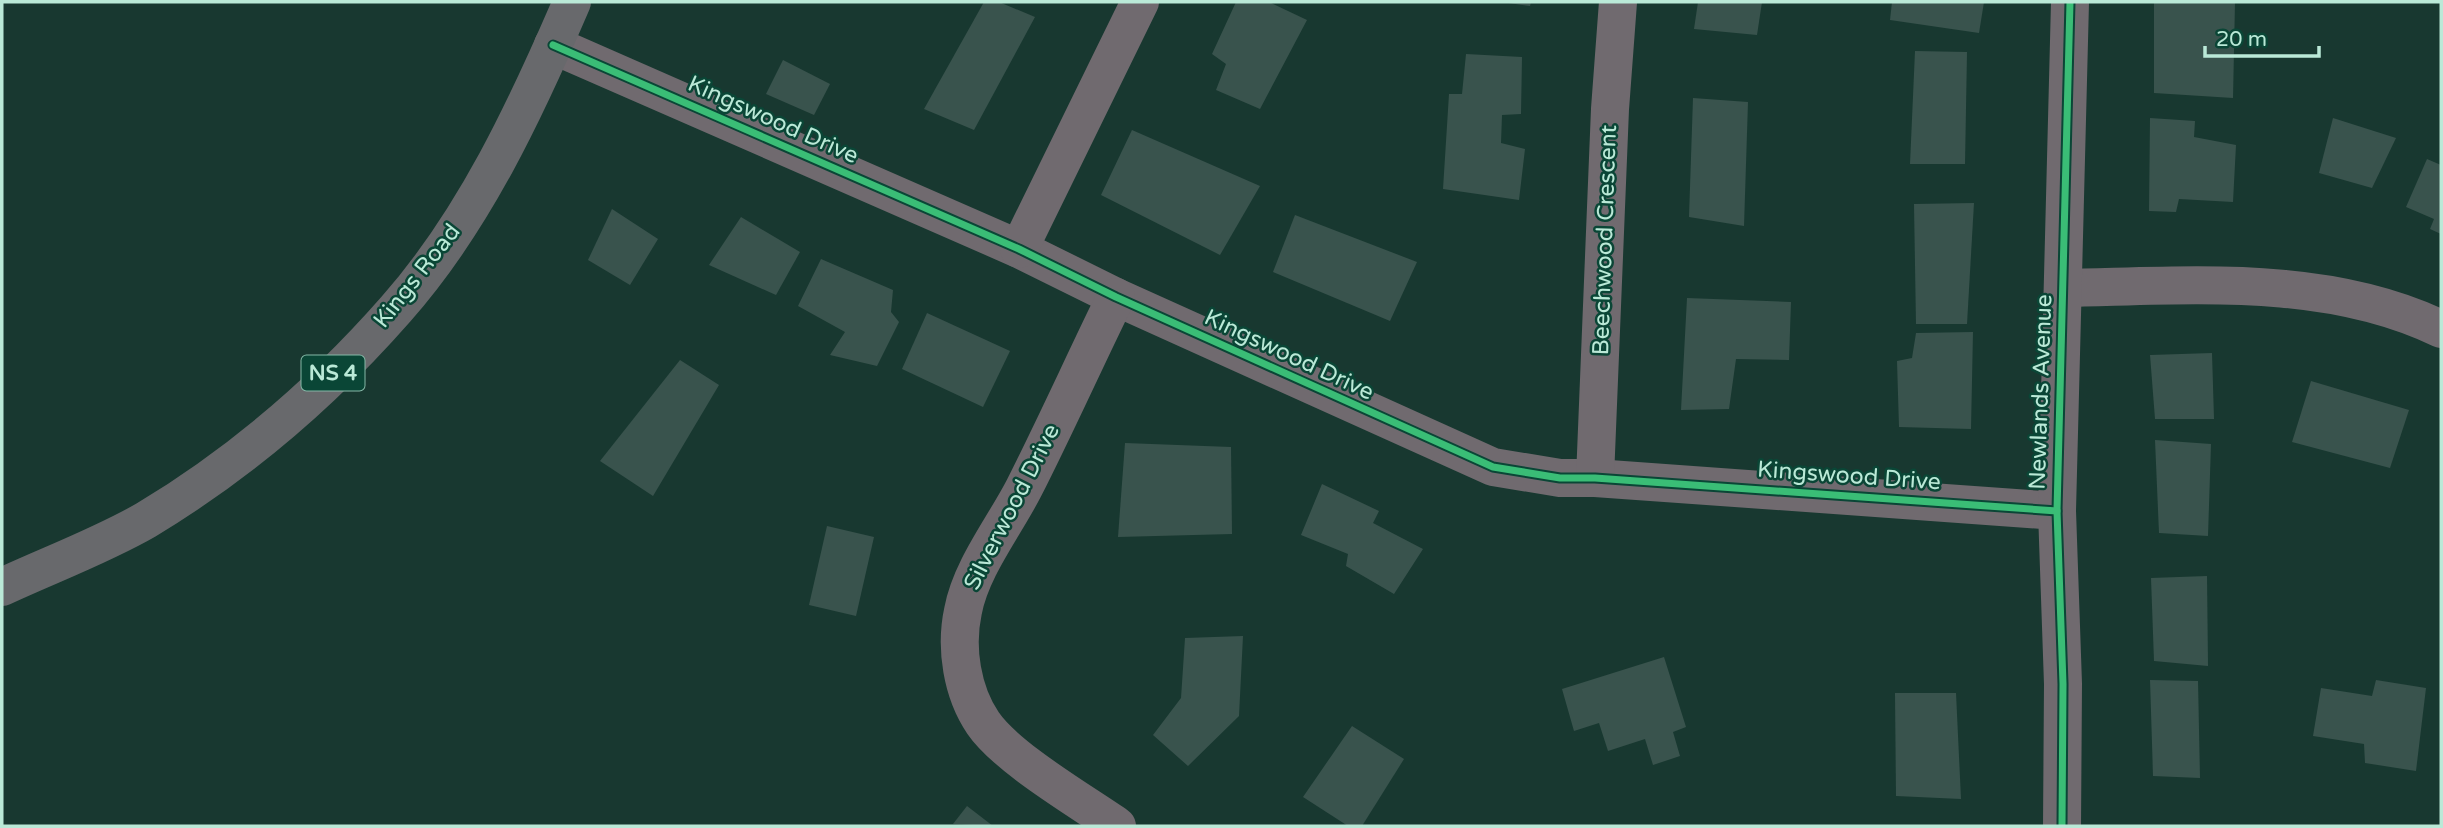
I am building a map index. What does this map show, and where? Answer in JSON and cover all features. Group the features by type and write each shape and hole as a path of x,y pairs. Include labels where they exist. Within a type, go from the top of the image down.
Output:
{"main road":[{"name":"Kings Road","path":"2,587 145,520 279,425 338,369 397,308 454,230 504,148 572,2"}],"street":[{"path":"1019,249 1140,2"},
{"name":"Beechwood Crescent","path":"1595,478 1610,109 1618,2"},
{"name":"Newlands Avenue","path":"2062,826 2063,684 2057,510 2070,2"},
{"name":"Kingswood Drive","path":"553,45 1019,249 1116,297 1493,467 1560,478 1595,478 2057,510"},
{"path":"2063,288 2229,285 2317,294 2357,299 2441,329"},
{"name":"Silverwood Drive","path":"1116,297 1023,489 971,586 963,610 960,637 962,666 970,697 993,735 1045,777 1117,826"}],"building":[{"path":"984,2 999,2 1035,17 974,130 924,109"},
{"path":"1236,2 1269,2 1307,20 1260,109 1216,90 1226,64 1212,54"},
{"path":"1501,2 1531,2 1530,6"},
{"path":"1698,2 1762,2 1757,35 1694,29"},
{"path":"1892,2 1984,2 1979,33 1890,20"},
{"path":"2154,2 2235,2 2233,98 2154,93"},
{"path":"1915,51 1967,52 1965,164 1910,164"},
{"path":"1466,54 1522,57 1521,114 1502,115 1501,143 1525,149 1519,200 1443,189 1449,94 1462,94"},
{"path":"783,60 830,84 814,115 766,94"},
{"path":"1693,98 1748,102 1744,226 1689,217"},
{"path":"2150,118 2195,121 2194,137 2236,145 2233,202 2179,199 2176,212 2149,211"},
{"path":"2333,118 2396,138 2372,188 2319,173"},
{"path":"1132,130 1260,186 1220,255 1101,195"},
{"path":"2427,159 2441,165 2441,234 2430,229 2434,219 2406,207"},
{"path":"1974,203 1967,324 1916,324 1914,204"},
{"path":"612,209 658,239 630,285 588,260"},
{"path":"1295,215 1417,262 1390,321 1273,272"},
{"path":"741,217 800,252 776,295 709,265"},
{"path":"821,259 893,290 891,312 899,322 877,366 830,355 845,332 798,306"},
{"path":"1687,298 1791,302 1789,360 1736,359 1729,409 1681,410"},
{"path":"927,313 1010,351 983,407 902,369"},
{"path":"1973,332 1971,429 1899,427 1897,361 1912,358 1916,333"},
{"path":"2212,353 2214,419 2155,419 2150,355"},
{"path":"680,360 719,385 653,496 600,461"},
{"path":"2311,381 2409,410 2390,468 2292,442"},
{"path":"2155,440 2211,444 2208,536 2159,533"},
{"path":"1125,443 1231,447 1232,534 1118,537"},
{"path":"1322,484 1379,511 1373,523 1423,549 1394,594 1346,566 1348,554 1301,535"},
{"path":"827,526 874,537 856,616 809,605"},
{"path":"2207,576 2208,666 2154,661 2151,578"},
{"path":"1243,636 1239,716 1188,766 1153,735 1181,698 1185,638"},
{"path":"1664,657 1686,727 1673,732 1680,756 1653,765 1645,739 1608,751 1599,723 1574,731 1562,689"},
{"path":"2150,680 2198,681 2200,778 2153,776"},
{"path":"2376,680 2426,688 2416,771 2365,763 2364,744 2313,736 2321,688 2372,696"},
{"path":"1895,693 1956,693 1961,799 1896,796"},
{"path":"1352,726 1404,759 1362,826 1348,826 1303,797"},
{"path":"967,806 993,826 953,824"}],"cycle path":[{"path":"2062,826 2063,684 2057,511 2070,2"},
{"path":"553,45 1019,249 1116,297 1493,467 1560,478 1595,478 2057,511"}]}
